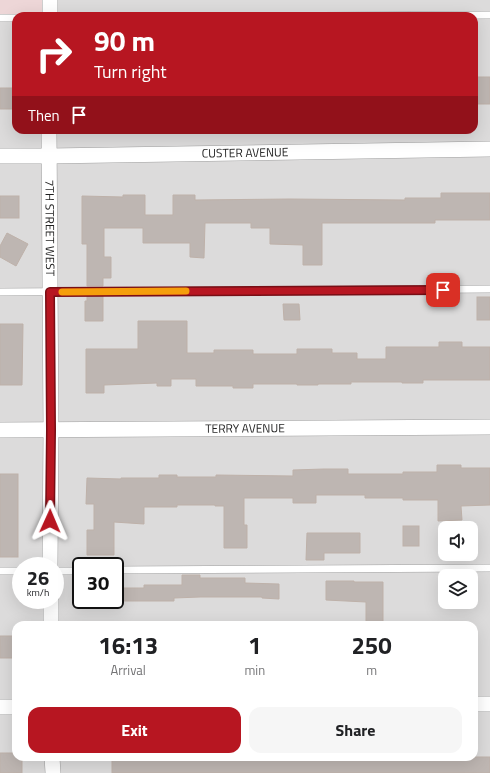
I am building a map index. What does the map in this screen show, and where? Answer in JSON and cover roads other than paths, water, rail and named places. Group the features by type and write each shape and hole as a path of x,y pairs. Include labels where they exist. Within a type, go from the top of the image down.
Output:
{"street":[{"path":"50,0 50,12"},
{"name":"7TH STREET WEST","path":"49,134 51,430 50,557"},
{"name":"CUSTER AVENUE","path":"0,156 490,149"},
{"name":"TERRY AVENUE","path":"0,430 490,426"},
{"path":"50,609 51,621"},
{"path":"478,704 490,704"},
{"path":"0,707 12,707"},
{"path":"52,761 53,773"}],"lane":[{"path":"478,15 490,15"},
{"path":"0,18 12,18"},
{"path":"0,292 490,290"},
{"path":"124,570 490,568"},
{"path":"0,571 12,571"}]}
